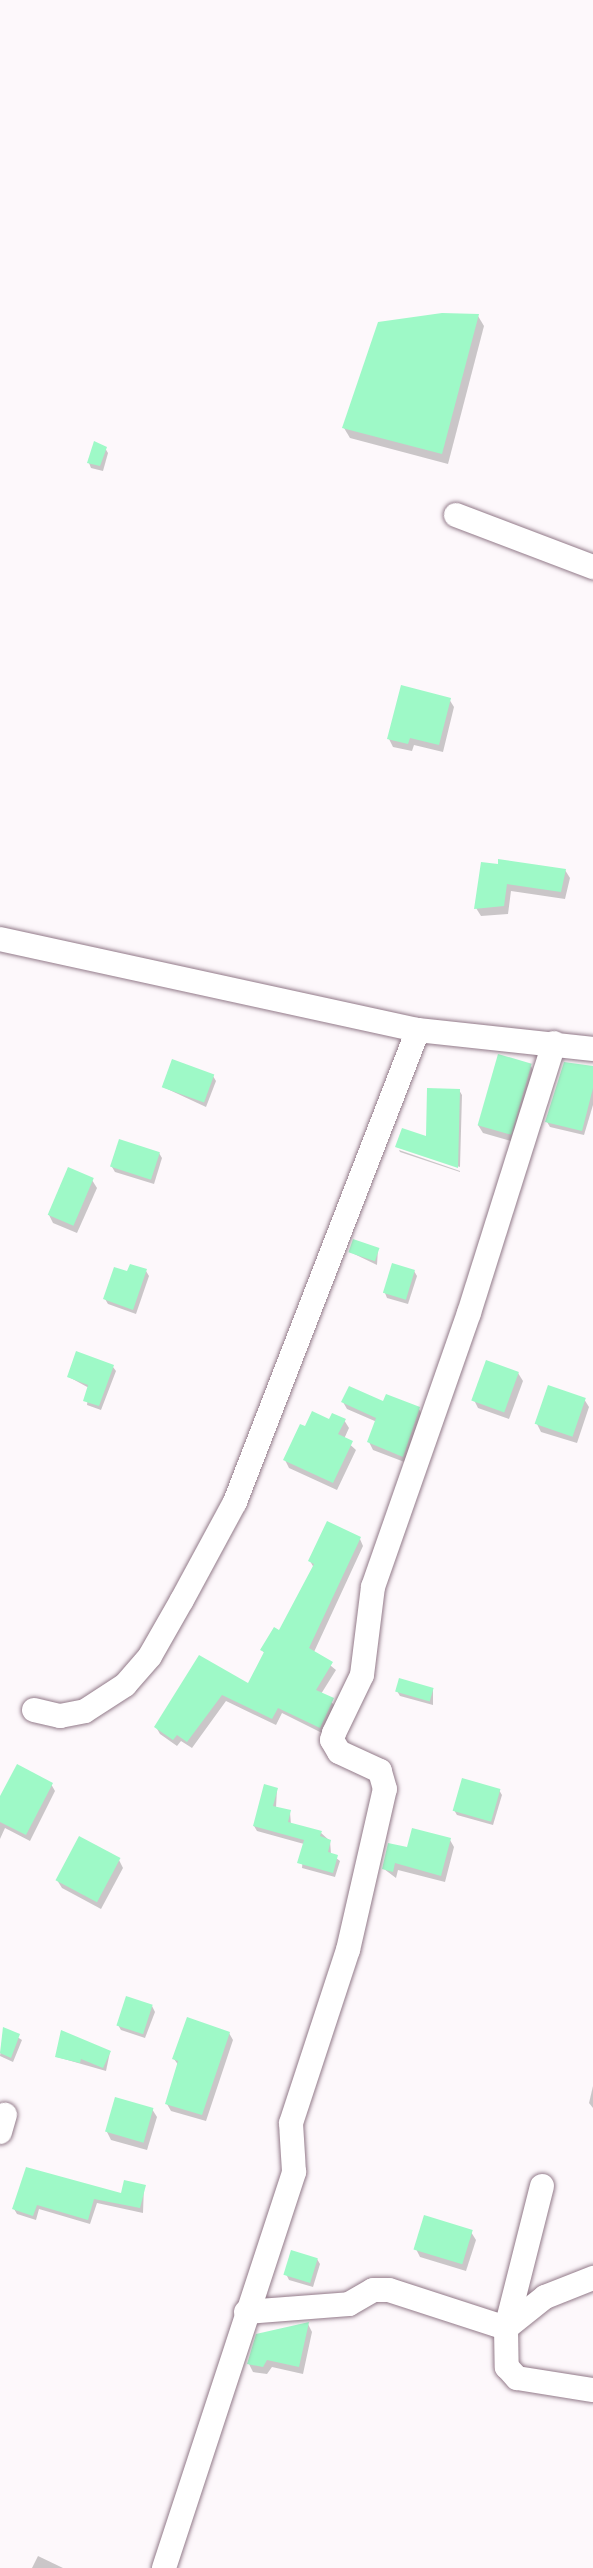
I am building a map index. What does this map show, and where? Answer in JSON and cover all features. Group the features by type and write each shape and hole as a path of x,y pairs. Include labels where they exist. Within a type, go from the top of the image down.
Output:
{"street":[{"path":"456,515 593,567"},
{"path":"0,939 418,1030 593,1049"},
{"path":"34,1710 60,1716 85,1711 124,1685 150,1656 182,1600 235,1502 418,1030"},
{"path":"164,2568 294,2172 291,2123 348,1950 385,1789 380,1771 339,1752 332,1741 362,1675 373,1587 469,1313 554,1043"},
{"path":"541,2186 506,2328 505,2357 517,2378 593,2390"},
{"path":"506,2328 545,2297 593,2278"},
{"path":"246,2312 349,2304 373,2290 389,2290 506,2328"}],"building":[{"path":"442,313 479,314 442,454 342,428 378,322"},
{"path":"94,441 107,447 100,466 87,463"},
{"path":"401,685 451,698 439,745 410,738 408,744 387,739"},
{"path":"498,859 566,869 561,892 507,884 504,906 474,909 481,862 498,864"},
{"path":"498,1054 532,1064 511,1135 478,1125"},
{"path":"172,1059 214,1074 204,1103 162,1087"},
{"path":"564,1062 593,1066 593,1088 582,1131 545,1122"},
{"path":"427,1088 460,1089 458,1168 395,1147 402,1128 426,1136"},
{"path":"119,1139 160,1152 151,1180 110,1167"},
{"path":"68,1167 94,1178 73,1226 48,1215"},
{"path":"353,1239 379,1248 375,1261 348,1252"},
{"path":"392,1263 415,1270 406,1300 383,1293"},
{"path":"130,1264 147,1269 133,1310 103,1299 114,1267 127,1271"},
{"path":"76,1351 114,1365 99,1406 83,1401 88,1385 67,1377"},
{"path":"486,1360 519,1372 504,1412 471,1400"},
{"path":"548,1385 586,1398 572,1437 535,1424"},
{"path":"349,1386 383,1401 386,1394 420,1407 403,1457 367,1442 376,1418 341,1402"},
{"path":"312,1411 329,1419 332,1413 346,1419 338,1434 353,1441 333,1483 283,1460 300,1424 305,1426"},
{"path":"327,1521 361,1537 309,1648 333,1662 316,1690 334,1698 320,1728 278,1708 272,1719 222,1695 187,1742 177,1735 173,1740 154,1727 199,1655 248,1683 264,1652 260,1650 274,1627 279,1630 314,1564 308,1561"},
{"path":"399,1678 434,1688 430,1701 395,1691"},
{"path":"17,1764 53,1783 26,1835 0,1822 0,1796"},
{"path":"462,1778 500,1789 491,1822 453,1811"},
{"path":"264,1784 278,1788 273,1806 291,1810 288,1822 322,1831 320,1836 331,1840 328,1852 338,1855 333,1873 297,1863 304,1840 253,1826"},
{"path":"412,1828 451,1838 441,1876 395,1863 393,1872 382,1869 388,1843 407,1847"},
{"path":"79,1836 120,1858 97,1902 56,1880"},
{"path":"126,1996 153,2005 143,2034 116,2025"},
{"path":"187,2017 230,2032 202,2115 165,2104 178,2061 172,2059"},
{"path":"3,2027 20,2034 11,2058 0,2053"},
{"path":"61,2030 111,2051 103,2068 81,2059 80,2063 55,2057"},
{"path":"115,2097 153,2108 144,2143 105,2132"},
{"path":"26,2167 121,2193 124,2180 146,2185 140,2208 94,2199 88,2220 37,2205 33,2216 12,2209"},
{"path":"424,2215 473,2230 462,2264 413,2249"},
{"path":"291,2250 318,2258 310,2283 283,2275"},
{"path":"309,2322 299,2367 267,2360 263,2367 247,2364 256,2334"}]}
